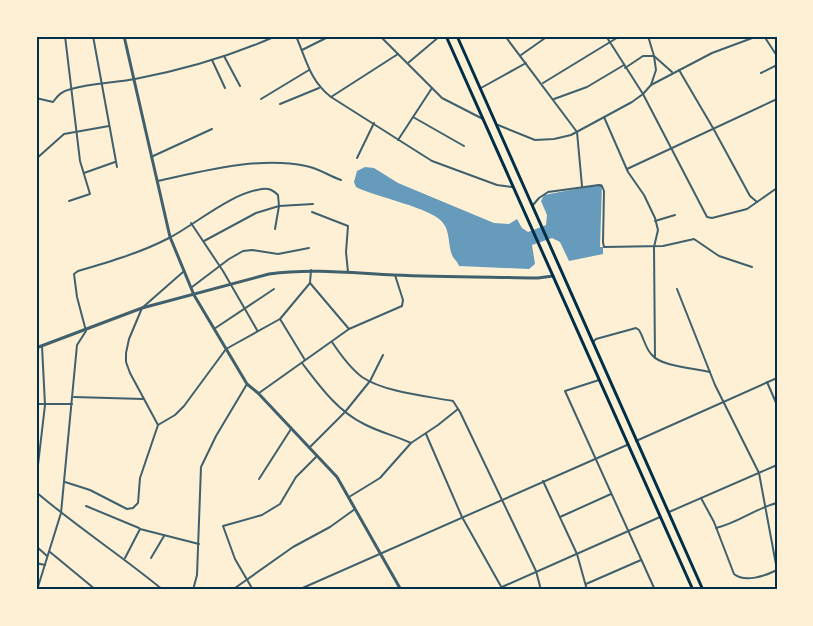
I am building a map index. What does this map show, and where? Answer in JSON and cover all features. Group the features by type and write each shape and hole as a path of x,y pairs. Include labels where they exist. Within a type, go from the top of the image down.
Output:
{"main road":[{"path":"446,36 693,590"},
{"path":"457,36 704,590"},
{"path":"483,119 496,124"},
{"path":"553,276 562,272"},
{"path":"584,347 593,342"},
{"path":"599,380 608,376"},
{"path":"627,445 636,441"},
{"path":"660,517 669,512"},
{"path":"688,579 697,575"}],"street":[{"path":"65,36 75,131 83,173 90,194 69,201"},
{"path":"93,36 117,167"},
{"path":"124,36 170,237 194,295 247,384 337,477 401,590"},
{"path":"36,98 53,102 60,93 70,89 134,79 212,60 276,36"},
{"path":"296,36 309,70 319,88 331,97 432,161 497,185 514,188"},
{"path":"302,50 330,36"},
{"path":"381,36 442,98 483,119"},
{"path":"408,63 440,36"},
{"path":"505,36 577,132 582,186"},
{"path":"520,56 548,36"},
{"path":"606,36 643,94 707,217 747,209 777,188"},
{"path":"542,84 620,36"},
{"path":"651,85 656,70 649,38 654,36"},
{"path":"764,36 777,56"},
{"path":"496,124 535,140 554,139 577,132 643,94 651,85 673,73 712,53 755,37"},
{"path":"331,97 398,54"},
{"path":"224,56 240,86"},
{"path":"554,99 587,87 643,56 654,56 673,73"},
{"path":"212,60 225,88"},
{"path":"480,88 526,63"},
{"path":"761,73 777,65"},
{"path":"261,99 309,70"},
{"path":"679,70 750,196 758,202"},
{"path":"280,104 319,88"},
{"path":"398,140 432,88"},
{"path":"627,169 777,99"},
{"path":"413,117 464,146"},
{"path":"604,117 627,169 644,195 658,230 654,247 655,358"},
{"path":"357,158 374,123"},
{"path":"36,159 64,134 109,126"},
{"path":"152,157 212,129"},
{"path":"83,173 115,162"},
{"path":"157,181 237,165 286,163 308,166 341,180"},
{"path":"533,205 548,192 599,185 604,191 604,247 654,247 694,239 712,253 752,267"},
{"path":"37,590 61,513 78,345 86,331 73,279 76,272 131,255 170,237 241,196 264,188 276,193 279,206 275,229"},
{"path":"203,241 240,220 279,206 313,204"},
{"path":"312,212 348,226 346,246 348,272"},
{"path":"655,221 675,215"},
{"path":"191,223 257,331"},
{"path":"191,288 236,254 248,250 278,254 309,248"},
{"path":"65,482 90,490 125,508 133,508 138,503 140,478 158,425 175,415 184,406 226,349 280,318 310,283 311,270"},
{"path":"36,348 142,308 269,274 311,270 538,279 553,276"},
{"path":"158,425 130,373 125,358 129,339 142,308 183,272"},
{"path":"258,393 349,329 402,306 403,300 395,275"},
{"path":"310,283 349,329"},
{"path":"214,329 274,289"},
{"path":"677,289 710,372 759,473 777,570 743,578 734,574 716,528 701,498"},
{"path":"280,318 305,360"},
{"path":"593,342 596,339 636,328 655,358 672,365 710,372"},
{"path":"332,342 350,365 376,384 453,401 536,572 540,590"},
{"path":"36,482 45,405 42,346"},
{"path":"309,448 345,412 370,381 383,355"},
{"path":"302,363 324,391 345,412 363,424 411,444"},
{"path":"636,441 777,378"},
{"path":"599,380 566,391 654,590"},
{"path":"767,382 777,405"},
{"path":"193,590 197,575 201,467 216,436 247,384"},
{"path":"73,397 143,399"},
{"path":"36,404 72,404"},
{"path":"349,497 380,478 411,444 458,409"},
{"path":"259,479 291,429"},
{"path":"426,434 462,517 502,588 660,517"},
{"path":"298,590 627,445"},
{"path":"253,590 235,559 223,526 262,515 280,504 296,477 317,456"},
{"path":"669,512 777,465"},
{"path":"543,481 576,553 587,590"},
{"path":"36,492 61,513 125,558 163,590"},
{"path":"560,518 611,494"},
{"path":"716,528 736,522 766,506 777,503"},
{"path":"86,506 140,529 199,544"},
{"path":"235,588 355,509"},
{"path":"125,558 140,529"},
{"path":"151,558 165,536"},
{"path":"36,546 48,557"},
{"path":"50,552 96,590"},
{"path":"586,584 641,560"},
{"path":"36,563 45,565"}],"water":[{"path":"365,167 374,168 398,183 494,223 509,224 517,219 522,228 528,232 546,225 547,215 541,201 544,195 602,184 600,247 603,247 603,254 569,261 560,242 552,238 532,245 535,264 529,269 459,266 452,255 445,226 437,218 428,212 356,187 354,182 357,171"}]}
